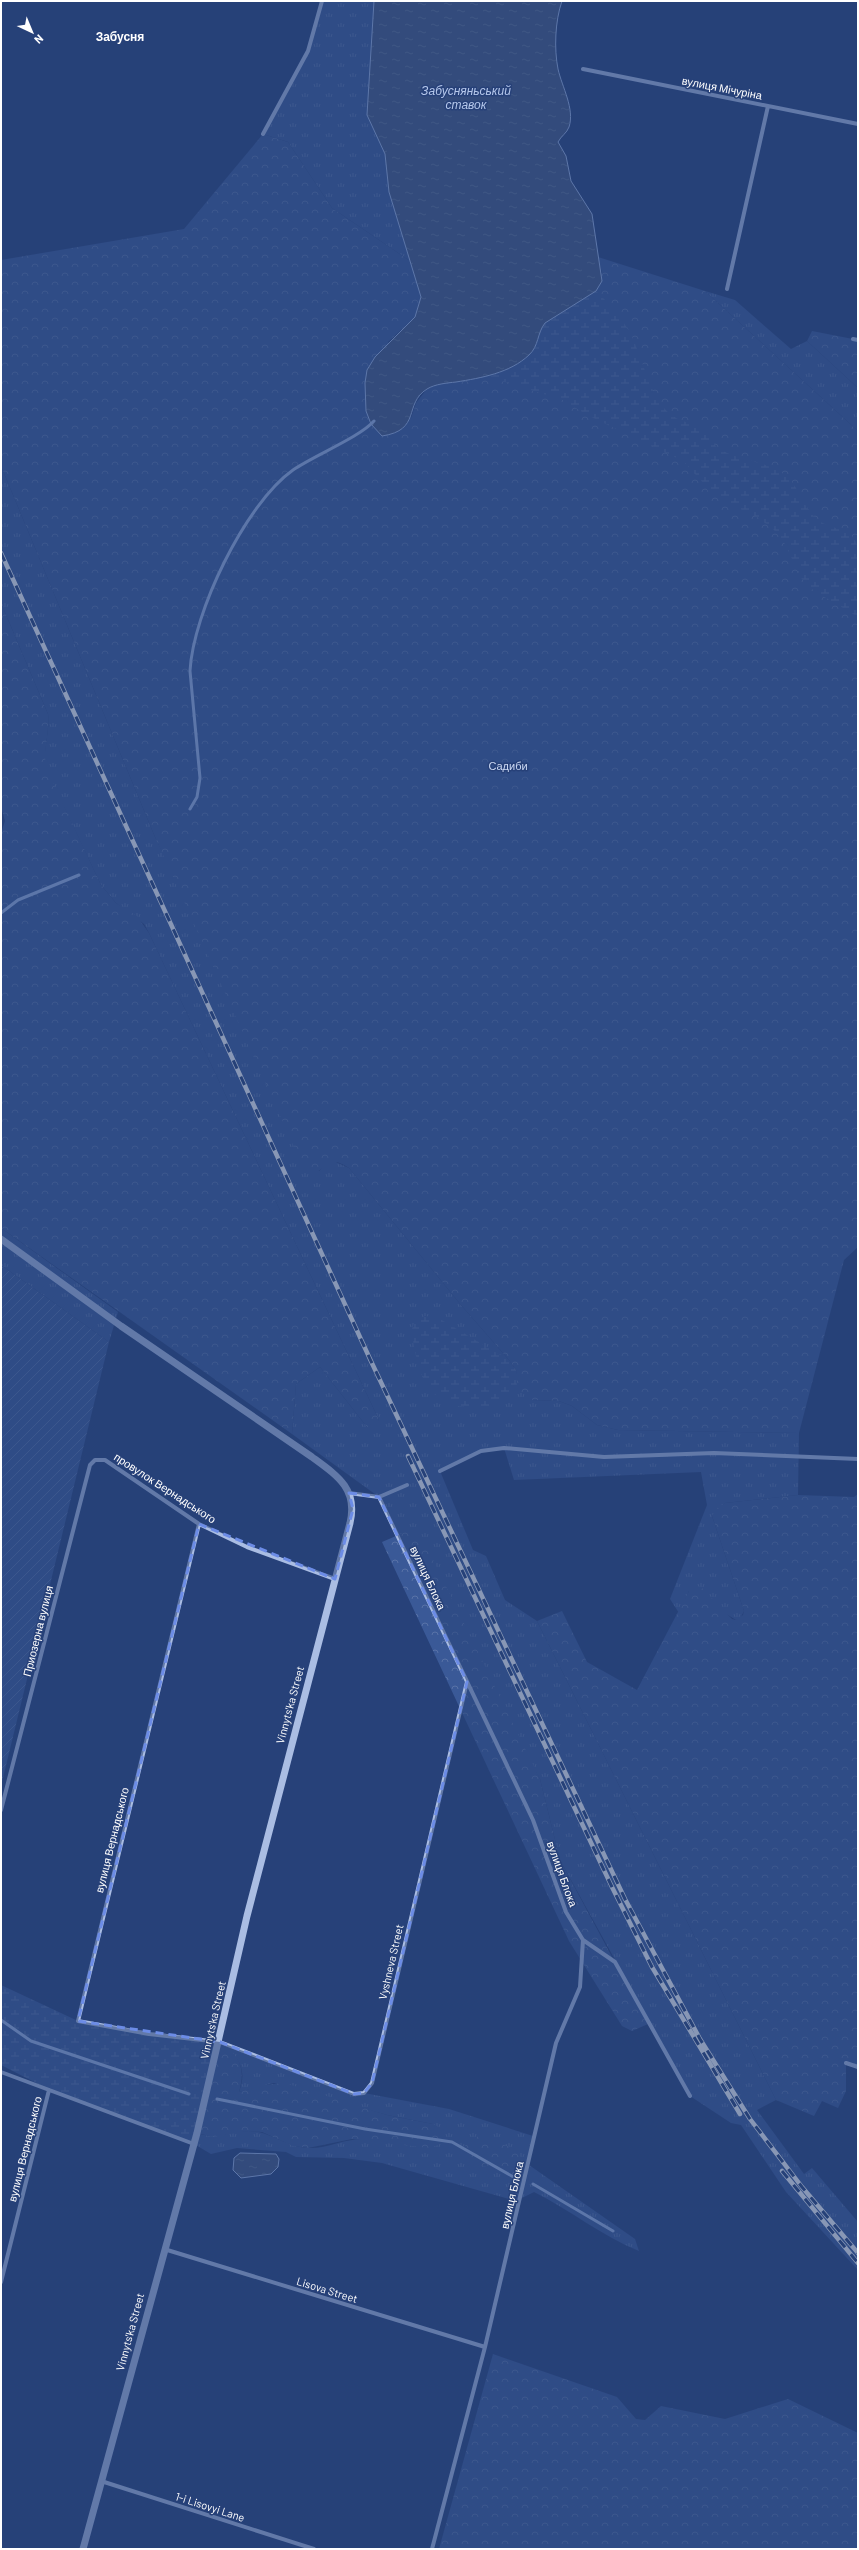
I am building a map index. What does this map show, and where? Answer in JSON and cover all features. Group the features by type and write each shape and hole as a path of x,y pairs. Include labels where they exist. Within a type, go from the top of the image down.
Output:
{"street":[{"path":"263,134 308,51 322,1"},
{"name":"вулиця Мічуріна","path":"583,69 858,124"},
{"path":"727,289 768,106"},
{"path":"1,1239 121,1326 312,1456 327,1468 349,1493 378,1497 407,1485"},
{"path":"440,1471 481,1451 504,1448 604,1457 714,1453 858,1459"},
{"name":"провулок Вернадського","path":"95,1460 105,1460 199,1524 247,1547 335,1579"},
{"name":"Приозерна вулиця","path":"1,1810 90,1465 95,1460"},
{"name":"Vinnyts'ka Street","path":"83,2549 100,2481 194,2144 220,2042 247,1916 353,1509 349,1493"},
{"name":"вулиця Блока","path":"378,1497 533,1820 566,1912 583,1940 580,1987 556,2043 486,2347 432,2549"},
{"name":"вулиця Вернадського","path":"199,1524 78,2022 149,2034 220,2042"},
{"name":"Vyshneva Street","path":"220,2042 354,2094 364,2093 372,2083 467,1682"},
{"path":"583,1940 615,1962 690,2096"},
{"path":"846,2064 858,2067"},
{"path":"1,2072 194,2144"},
{"name":"вулиця Вернадського","path":"1,2282 49,2090"},
{"name":"Lisova Street","path":"164,2249 486,2347"},
{"name":"1-i Lisovyi Lane","path":"100,2481 314,2549"}],"highlighted area":[{"path":"349,1493 379,1497 467,1682 372,2083 364,2093 354,2094 220,2042 78,2021 199,1524 335,1579 353,1509"}],"green space":[{"path":"322,1 374,1 367,115 385,154 389,192 410,261 332,208 288,142 263,134 308,51"},
{"name":"Садиби","path":"263,134 288,142 332,208 410,261 419,284 421,297 420,308 415,317 388,342 411,418 416,403 426,390 602,273 598,257 705,291 858,431 858,1247 844,1260 799,1433 618,1430 597,1425 572,1406 559,1401 532,1400 517,1387 516,1370 509,1360 461,1305 349,1168 334,1162 314,1173 304,1169 155,837 1,466 1,260 184,229"},
{"path":"596,291 614,310 629,331 653,391 667,411 676,418 694,424 707,432 716,446 721,450 779,471 795,486 809,510 818,520 847,532 852,536 858,548 858,617 813,590 801,578 783,540 772,528 757,517 709,493 705,485 683,461 587,415 563,400 489,377 528,357 536,346 545,323"},
{"path":"705,291 735,300 791,349 807,341 858,388 858,431"},
{"path":"812,331 858,340 858,388 807,341"},
{"path":"1,466 155,837 319,1171 328,1162 336,1162 349,1168 461,1305 509,1360 532,1400 559,1401 572,1406 597,1425 618,1430 799,1433 798,1495 725,1503 712,1516 744,1611 740,1619 736,1620 689,1591 679,1613 670,1599 707,1505 701,1472 514,1480 504,1448 489,1449 440,1471 473,1550 486,1556 505,1600 537,1621 776,2100 757,2110 804,2174 812,2168 858,2222 858,2270 786,2192 741,2125 731,2123 690,2096 560,1860 540,1779 399,1538 379,1497 292,1434 296,1384 320,1367 367,1427 379,1420 149,933 144,924 116,903 101,885 45,767 48,714 1,603"},
{"path":"1,603 48,714 45,754 46,767 101,885 116,903 137,916 149,933 379,1420 375,1428 367,1427 320,1367 296,1384 292,1434 1,1228 1,833 5,821 1,807"},
{"path":"1,1228 118,1312 109,1342 1,1265"},
{"path":"1,1265 109,1342 1,1786"},
{"path":"425,1316 440,1319 509,1360 516,1370 517,1387 492,1407 478,1408 457,1406 434,1394 424,1381 417,1361 411,1331 415,1321"},
{"path":"858,1494 858,2067 846,2064 846,2091 838,2108 822,2101 814,2116 776,2100 537,1621 562,1611 587,1662 637,1690 689,1591 695,1586 701,1587 732,1619 736,1620 743,1615 744,1611 712,1516 716,1509 725,1503 798,1495 854,1497"},
{"path":"417,1527 540,1779 560,1860 648,2024 632,2031 622,2026 569,1941 382,1542"},
{"path":"1,1985 78,2021 149,2034 220,2042 194,2144 52,2091 1,2065"},
{"path":"220,2042 353,2094 364,2093 449,2109 533,2136 529,2165 635,2239 639,2251 612,2238 534,2192 516,2201 382,2163 344,2158 296,2157 286,2152 237,2148 211,2154 194,2144 197,2133 210,2136 242,2131 257,2132 292,2145 315,2148 433,2124 387,2115 274,2083 239,2092 242,2084 242,2070 240,2064 232,2053"},
{"path":"220,2042 232,2052 240,2063 242,2076 239,2092 262,2085 285,2083 387,2115 433,2124 440,2128 444,2137 438,2145 429,2148 352,2139 308,2148 293,2146 262,2132 248,2131 213,2137 197,2133"},
{"path":"478,2136 485,2136 518,2151 524,2166 521,2175 513,2179 487,2167 467,2163 462,2154 463,2147"},
{"path":"493,2354 617,2397 636,2419 645,2420 661,2406 725,2419 788,2399 858,2433 858,2549 439,2549"}],"water":[{"name":"Забусняньський ставок","path":"374,1 562,1 557,26 556,53 558,69 569,105 570,120 568,129 558,142 566,156 571,181 592,214 602,281 596,291 545,323 542,327 535,348 521,361 495,374 430,387 420,395 415,402 410,416 403,428 394,433 382,436 371,424 366,411 365,383 367,370 375,357 415,317 421,297 389,192 385,154 367,115"},
{"path":"240,2153 276,2154 279,2159 278,2167 271,2174 241,2178 233,2170 234,2158"}],"waterway":[{"path":"190,809 197,797 200,778 190,671 193,647 211,591 240,533 257,508 275,486 293,470 347,440 374,421"},
{"path":"1,913 18,900 79,875"},
{"path":"1,2020 31,2041 189,2094"},
{"path":"217,2099 365,2129 452,2142 517,2179"},
{"path":"533,2184 613,2231"}],"railway":[{"path":"1,553 370,1359 625,1899 700,2039 750,2119 802,2187 858,2253"},
{"path":"408,1456 612,1887 652,1967 740,2114"},
{"path":"782,2171 858,2263"}],"district":[{"name":"Забусня","path":"120,37"}]}
